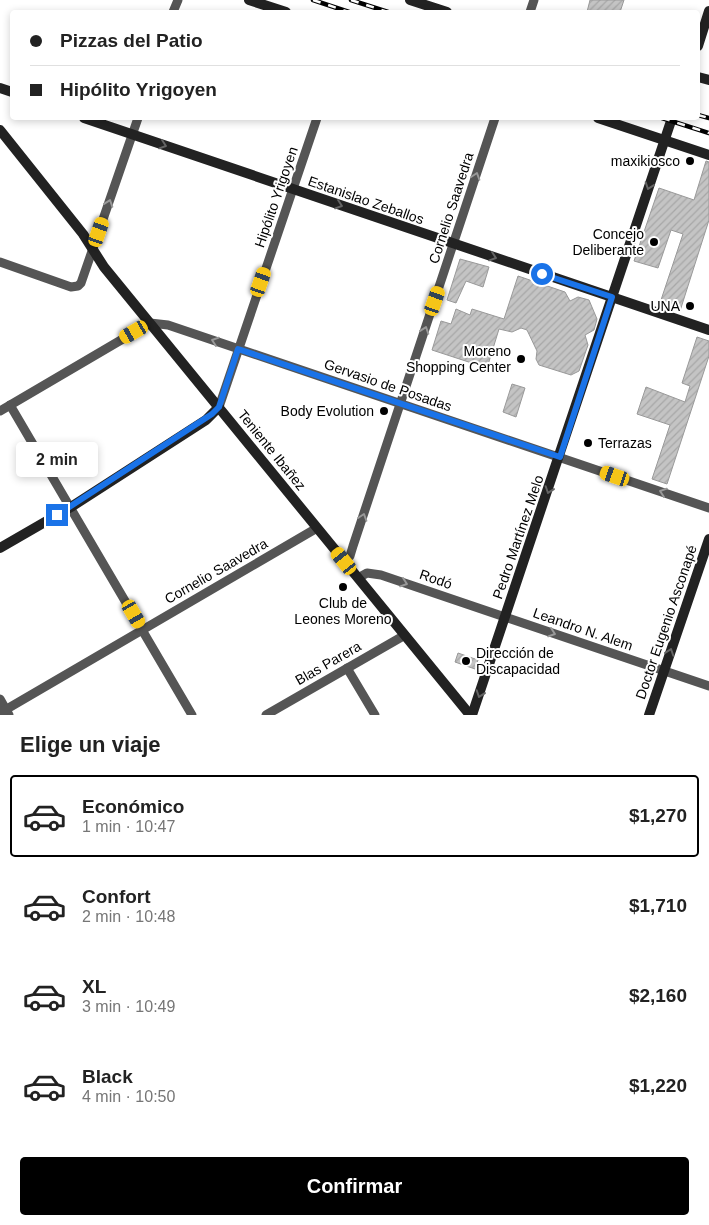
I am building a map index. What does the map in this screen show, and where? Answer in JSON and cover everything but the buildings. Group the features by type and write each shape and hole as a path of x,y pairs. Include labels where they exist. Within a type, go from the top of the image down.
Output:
{"street":[{"path":"249,0 280,10"},
{"path":"410,0 441,10"},
{"path":"700,39 709,10"},
{"name":"Estanislao Zeballos","path":"90,120 709,330"},
{"path":"0,262 70,287 78,286 82,283 137,120"},
{"name":"Hipólito Yrigoyen","path":"219,407 316,120"},
{"name":"Cornelio Saavedra","path":"344,561 350,556 494,120"},
{"path":"604,120 709,155"},
{"name":"Pedro Martínez Melo","path":"471,715 560,457 671,120"},
{"name":"Teniente Ibañez","path":"0,130 93,250 104,267 471,715"},
{"path":"0,411 150,323"},
{"name":"Gervasio de Posadas","path":"150,323 168,326 238,349 709,508"},
{"path":"10,405 192,715"},
{"path":"0,548 71,507 206,420 219,407"},
{"name":"Cornelio Saavedra","path":"5,712 317,528"},
{"name":"Doctor Eugenio Asconapé","path":"649,715 709,539"},
{"name":"Rodó","path":"358,578 367,573 381,575 506,617"},
{"name":"Leandro N. Alem","path":"506,617 709,686"},
{"name":"Blas Parera","path":"266,715 405,635"},
{"path":"347,668 375,715"},
{"path":"0,699 5,712"}],"railway":[{"path":"313,0 343,10"},
{"path":"351,0 382,10"},
{"path":"700,116 709,118"},
{"path":"668,120 709,133"}],"place":[{"name":"maxikiosco","path":"690,161"},
{"name":"Concejo Deliberante","path":"654,242"},
{"name":"UNA","path":"690,306"},
{"name":"Moreno Shopping Center","path":"521,359"},
{"name":"Body Evolution","path":"384,411"},
{"name":"Terrazas","path":"588,443"},
{"name":"Club de Leones Moreno","path":"343,587"},
{"name":"Dirección de Discapacidad","path":"466,661"}],"route":[{"path":"57,515 206,420 219,407 238,349 560,457 580,389 612,297 542,274"}]}
